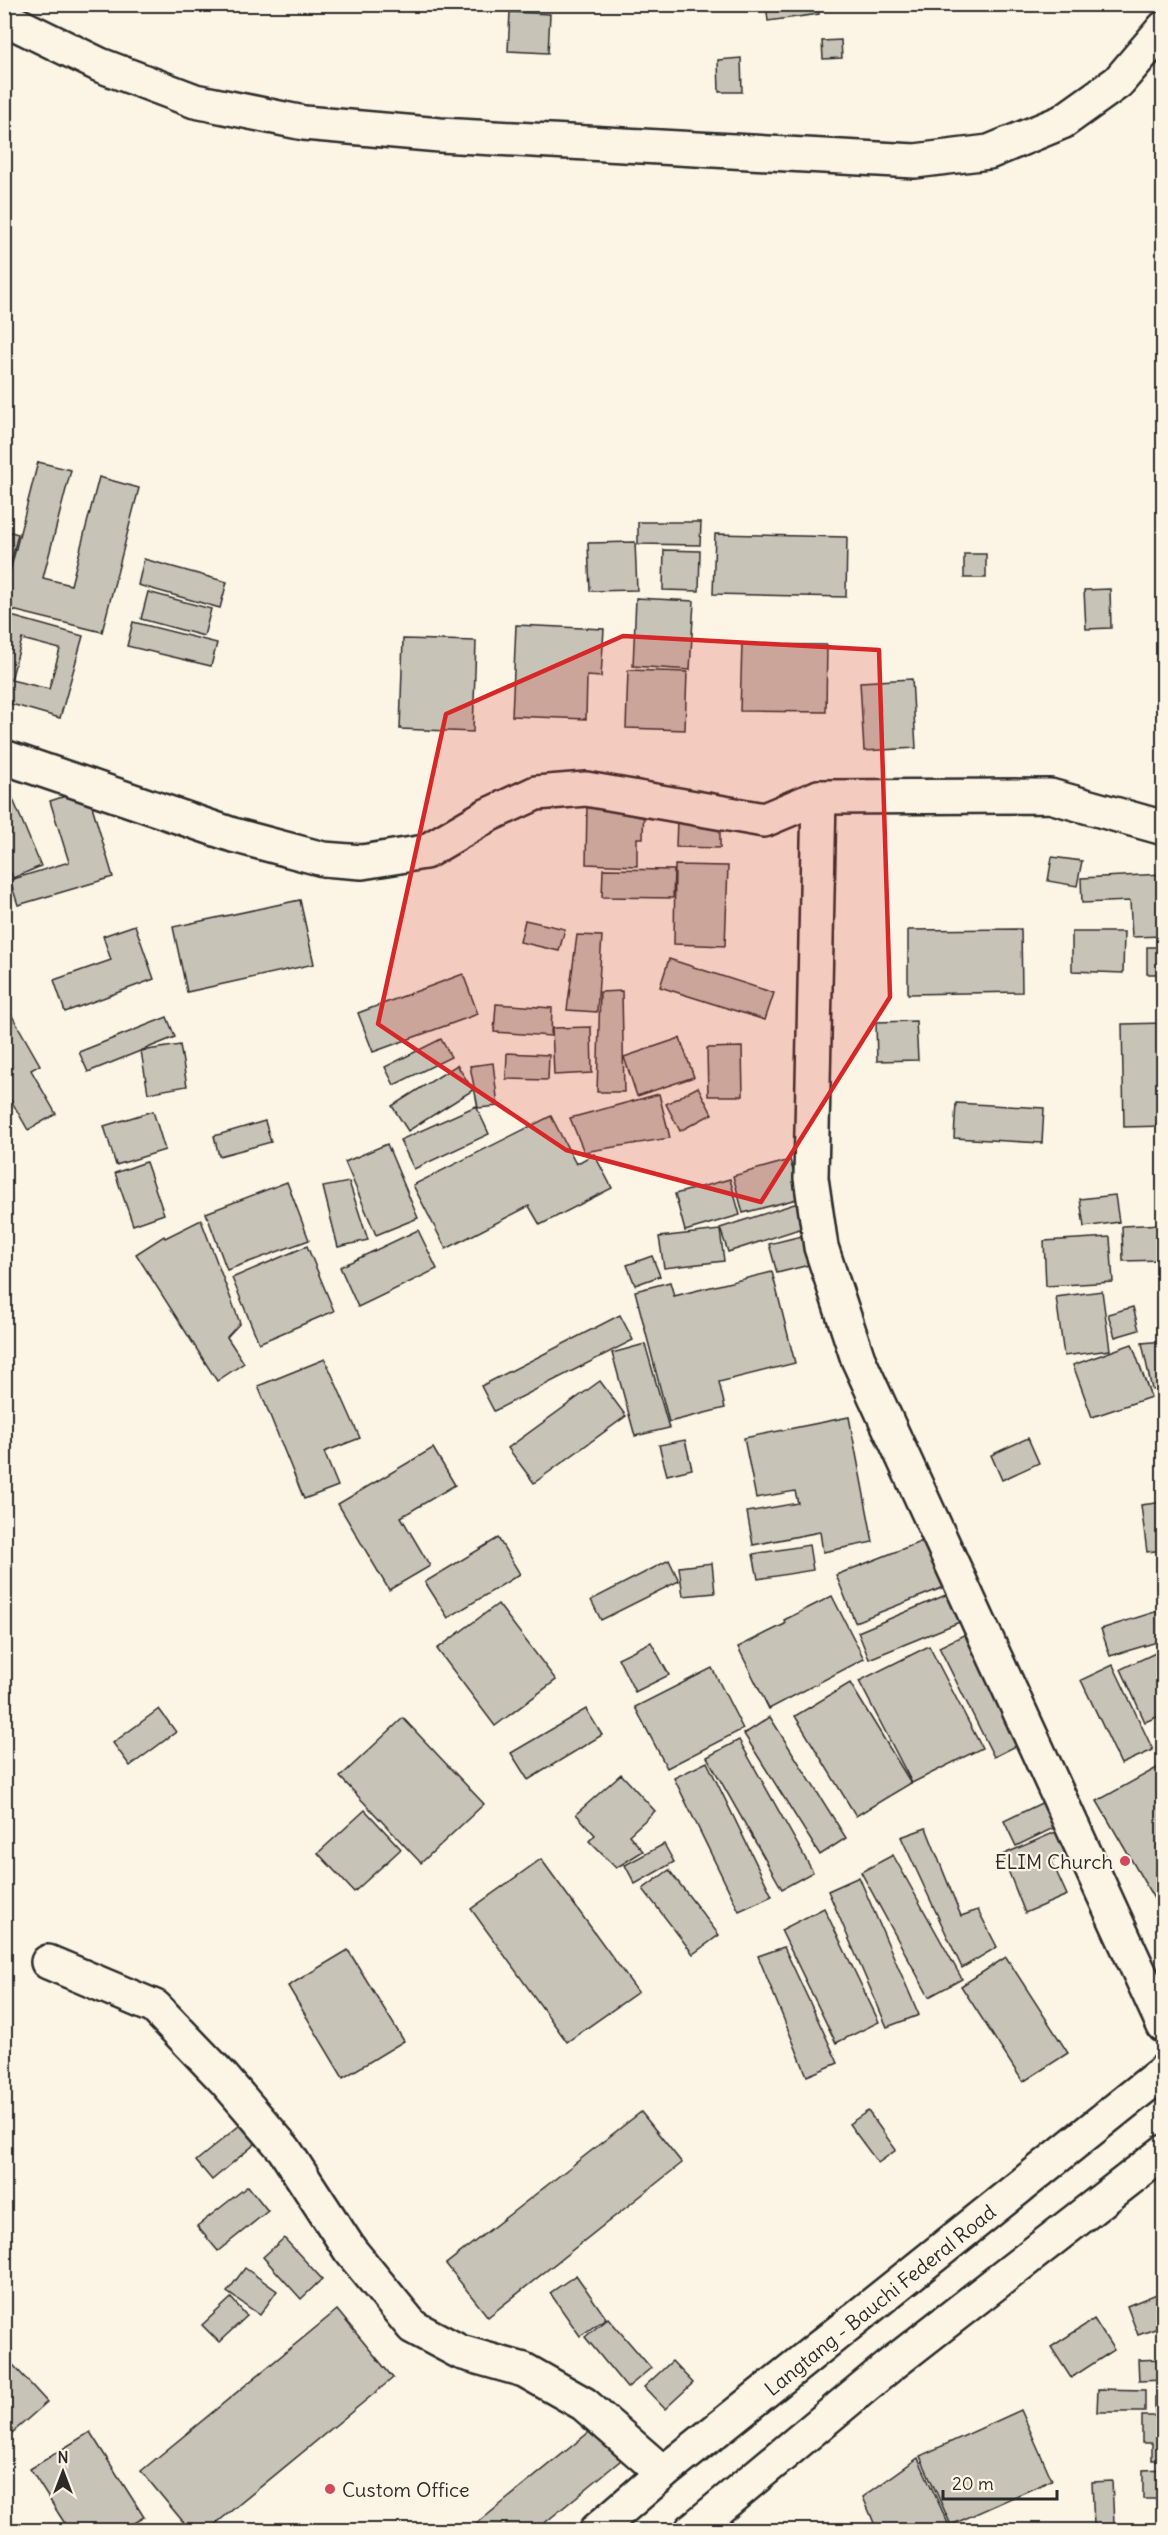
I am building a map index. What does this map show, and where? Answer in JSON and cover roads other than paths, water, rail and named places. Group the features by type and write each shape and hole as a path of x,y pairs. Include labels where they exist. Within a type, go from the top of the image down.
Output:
{"street":[{"path":"4,18 100,65 195,101 303,123 440,135 915,161 989,152 1062,122 1118,82 1164,28"},
{"path":"4,757 233,835 324,859 362,862 425,852 488,814 536,793 586,789 764,820 819,797 1050,796 1164,828"},
{"path":"819,797 812,1178 821,1247 858,1359 1164,2026"},
{"path":"48,1962 155,2007 224,2079 284,2149 350,2250 413,2327 460,2352 524,2370 584,2404 663,2474"},
{"name":"Langtang - Bauchi Federal Road","path":"597,2530 663,2474 1164,2071"},
{"path":"692,2530 888,2367 1164,2152"}],"place":[{"name":"ELIM Church","path":"1125,1861"},
{"name":"Custom Office","path":"330,2489"}]}
